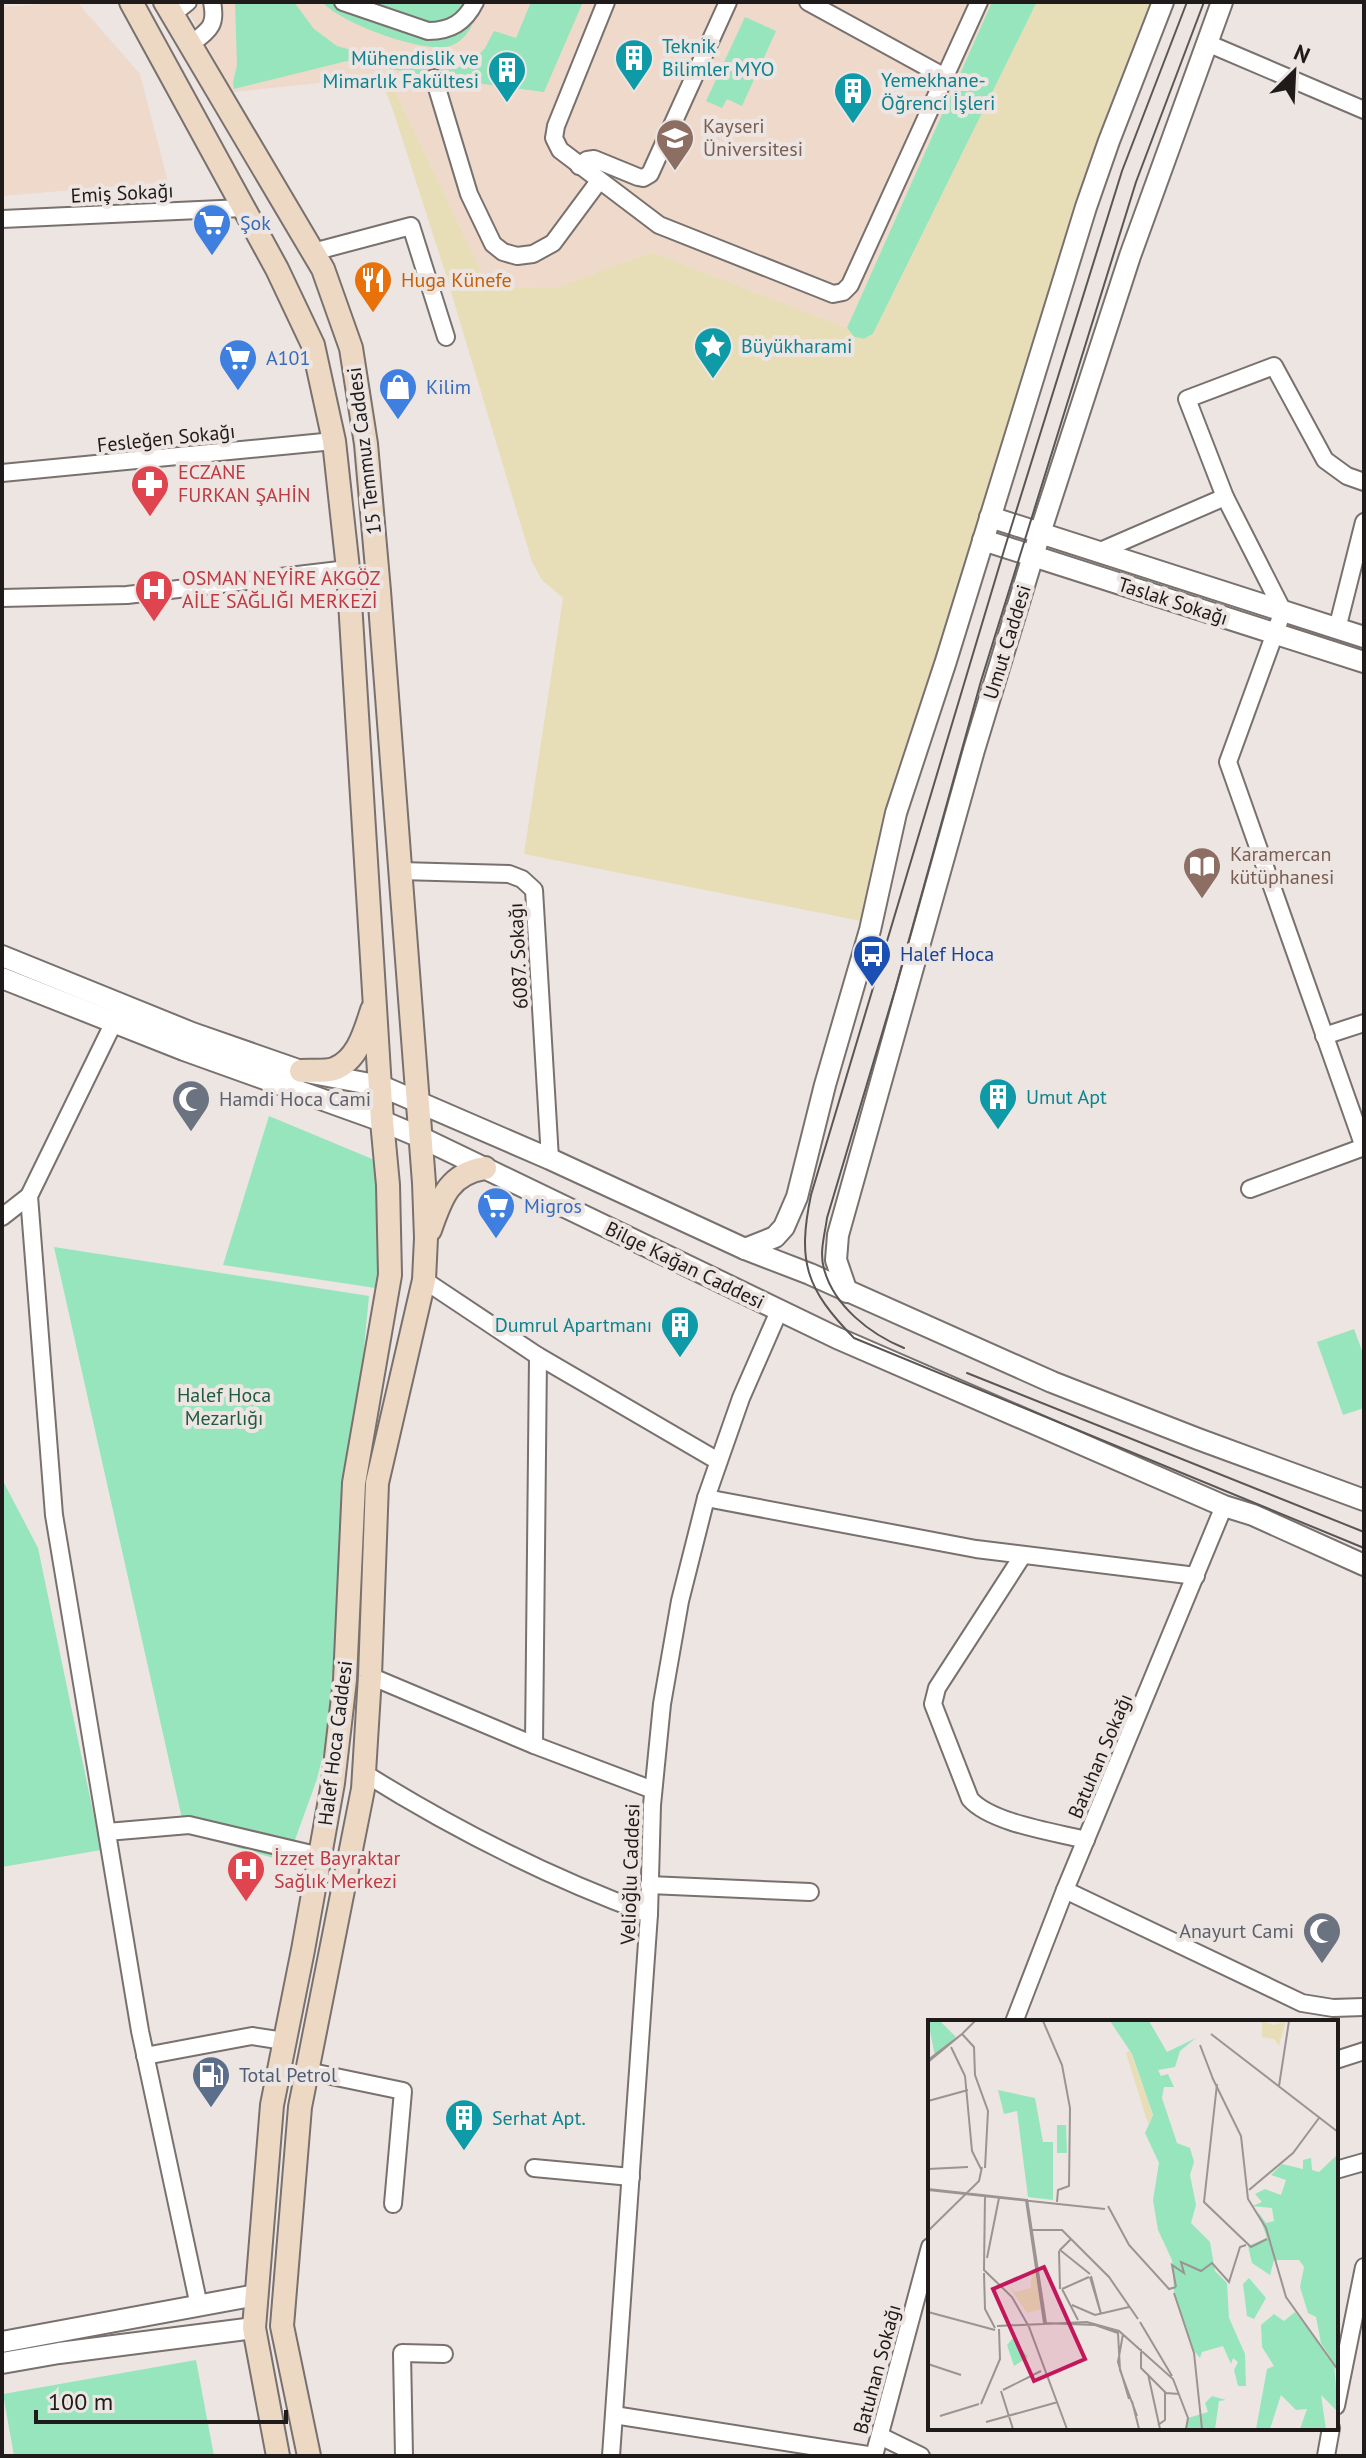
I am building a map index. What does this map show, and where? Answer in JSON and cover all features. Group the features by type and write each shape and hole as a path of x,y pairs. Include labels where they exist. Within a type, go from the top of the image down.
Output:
{"main road":[{"name":"15 Temmuz Caddesi","path":"131,2 277,269 313,345 334,441 348,569 382,1121"},
{"name":"15 Temmuz Caddesi","path":"175,6 191,44 323,269 351,348 366,444 420,1137"},
{"path":"146,29 175,6"},
{"path":"164,60 191,44"},
{"path":"301,1071 333,1069 346,1062 358,1046 375,1001"},
{"name":"Halef Hoca Caddesi","path":"278,2456 254,2328 256,2295 272,2105 333,1783 345,1680 354,1483 390,1275 388,1185 382,1121"},
{"name":"Halef Hoca Caddesi","path":"309,2456 282,2326 300,2107 363,1789 377,1483 424,1280 426,1238 420,1137"},
{"path":"426,1238 447,1189 471,1170 485,1168"}],"street":[{"path":"191,44 213,22 212,2"},
{"path":"343,2 428,31 455,25 469,14 475,2"},
{"path":"606,2 554,132 560,150 659,225 828,293 839,294 850,285 979,2"},
{"path":"579,166 594,159 638,177 650,174 728,2"},
{"path":"808,2 829,7 945,77"},
{"path":"745,1249 775,1237 784,1227 797,1197 825,1085 870,930 896,813 1086,207 1163,2"},
{"name":"Umut Caddesi","path":"847,1292 836,1260 838,1235 974,750 1040,533 1130,256 1222,2"},
{"path":"1207,43 1364,110"},
{"path":"434,78 469,194 493,244 503,252 517,256 533,254 553,243 599,181"},
{"name":"Emiş Sokağı","path":"2,219 243,208"},
{"path":"313,252 411,226 446,337"},
{"path":"1250,1189 1364,1147 1228,762 1283,611 1225,497 1187,399 1274,366 1325,460 1347,476 1364,482"},
{"name":"Fesleğen Sokağı","path":"2,473 334,441"},
{"path":"1098,552 1225,497"},
{"name":"Taslak Sokağı","path":"990,517 1364,637"},
{"path":"1337,629 1364,522"},
{"name":"Taslak Sokağı","path":"983,540 1364,662"},
{"path":"2,598 127,595 348,569"},
{"name":"6087. Sokağı","path":"400,871 509,874 522,879 534,890 550,1159"},
{"name":"Bilge Kağan Caddesi","path":"2,956 192,1033 301,1071 381,1086 1052,1382 1364,1500"},
{"name":"Bilge Kağan Caddesi","path":"2,978 420,1137 779,1311 1364,1565"},
{"path":"2,1217 29,1196 114,1022"},
{"path":"1324,1036 1364,1023"},
{"path":"29,1196 54,1515 145,2056 199,2306"},
{"path":"424,1280 538,1356 718,1461"},
{"name":"Velioğlu Caddesi","path":"611,2456 649,1914 653,1790 661,1713 670,1653 706,1498 741,1398 779,1311"},
{"path":"534,1745 538,1356"},
{"path":"706,1498 976,1549 1196,1576"},
{"name":"Batuhan Sokağı","path":"1015,2020 1065,1890 1224,1506"},
{"path":"1023,1555 937,1688 933,1704 970,1799 976,1806 992,1816 1086,1840"},
{"path":"370,1676 534,1745 653,1790"},
{"path":"364,1773 425,1811 513,1858 649,1914"},
{"path":"107,1832 189,1825 320,1856"},
{"path":"649,1885 810,1892"},
{"path":"1065,1890 1302,2003 1333,2008 1364,2007"},
{"path":"145,2056 252,2036 284,2041"},
{"path":"1338,2059 1364,2051"},
{"path":"307,2071 403,2091 393,2204"},
{"path":"1338,2169 1364,2162"},
{"path":"534,2168 631,2177"},
{"name":"Batuhan Sokağı","path":"874,2456 928,2255"},
{"path":"1338,2396 1364,2267"},
{"path":"2,2342 256,2295"},
{"path":"2,2363 254,2328"},
{"path":"404,2456 402,2353 444,2354"},
{"path":"614,2415 874,2456"},
{"path":"1326,2456 1331,2430"},
{"path":"880,2436 921,2456"}],"shaded area":[{"path":"77,2 140,74 168,182 2,196 2,7"},
{"name":"Kayseri Üniversitesi","path":"183,2 992,2 847,328 652,252 558,287 489,288 388,76 233,92"}],"green space":[{"path":"235,2 294,2 314,29 337,46 435,70 453,69 472,62 485,48 494,31 516,38 531,2 583,2 544,92 347,61 234,89 237,65"},
{"path":"322,2 482,2 462,39 450,46 438,47 383,35 346,19"},
{"path":"992,2 1037,2 873,334 864,339 854,337 847,328"},
{"path":"745,17 776,31 742,106 727,99 722,108 706,101"},
{"path":"269,1116 377,1161 382,1289 223,1265"},
{"name":"Halef Hoca Mezarlığı","path":"54,1247 369,1296 326,1743 317,1779 287,1862 185,1832"},
{"path":"1354,1329 1364,1356 1364,1408 1343,1415 1317,1342"},
{"path":"2,1479 38,1548 101,1850 2,1867"},
{"path":"196,2360 214,2456 14,2456 3,2394"}],"sand":[{"path":"1037,2 1161,2 938,685 876,924 524,854 563,598 542,580 532,562 445,272 380,77 388,76 489,288 558,287 652,252 847,328 854,337 864,339 873,334"}],"tram line":[{"path":"1187,2 1122,171 1005,547 811,1195 805,1239 806,1257 816,1289 854,1338 1364,1548"},
{"path":"904,1348 866,1327 836,1295 823,1263 827,1218 895,990 981,681 1136,182 1204,2"},
{"path":"967,1373 1364,1532"}],"place":[{"name":"Teknik Bilimler MYO","path":"634,92"},
{"name":"Mühendislik ve Mimarlık Fakültesi","path":"507,104"},
{"name":"Yemekhane- Öğrenci İşleri","path":"853,125"},
{"name":"Kayseri Üniversitesi","path":"675,172"},
{"name":"Şok","path":"212,257"},
{"name":"Huga Künefe","path":"373,314"},
{"name":"Büyükharami","path":"713,380"},
{"name":"A101","path":"238,392"},
{"name":"Kilim","path":"398,421"},
{"name":"ECZANE FURKAN ŞAHİN","path":"150,518"},
{"name":"OSMAN NEYİRE AKGÖZ AİLE SAĞLIĞI MERKEZİ","path":"154,623"},
{"name":"Karamercan kütüphanesi","path":"1202,900"},
{"name":"Halef Hoca","path":"872,988"},
{"name":"Umut Apt","path":"998,1131"},
{"name":"Hamdi Hoca Cami","path":"191,1133"},
{"name":"Migros","path":"496,1240"},
{"name":"Dumrul Apartmanı","path":"680,1359"},
{"name":"İzzet Bayraktar Sağlık Merkezi","path":"246,1903"},
{"name":"Anayurt Cami","path":"1322,1965"},
{"name":"Total Petrol","path":"211,2109"},
{"name":"Serhat Apt.","path":"464,2152"}]}
